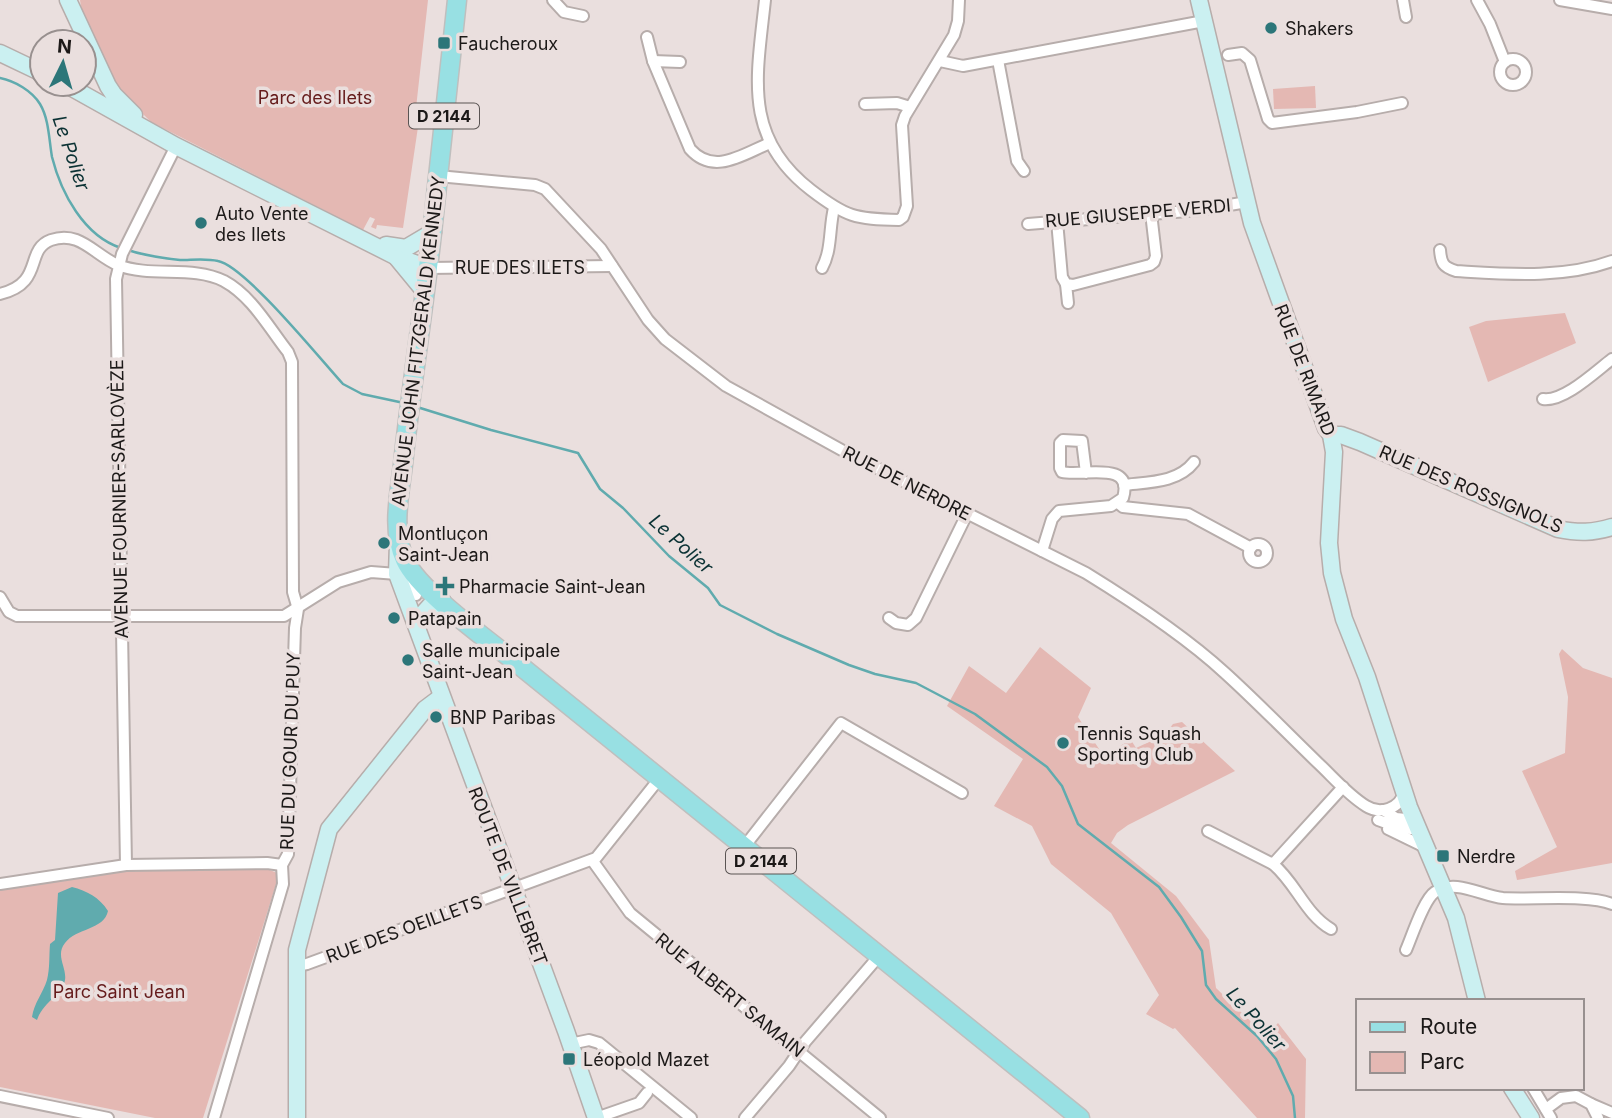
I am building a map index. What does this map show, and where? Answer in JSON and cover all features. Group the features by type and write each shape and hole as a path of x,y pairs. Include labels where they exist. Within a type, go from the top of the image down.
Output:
{"main road":[{"name":"AVENUE JOHN FITZGERALD KENNEDY","path":"457,0 397,522 398,543 405,562 406,575 443,602 1080,1118"}],"street":[{"path":"68,0 79,28"},
{"path":"553,0 564,12 583,16"},
{"path":"765,0 757,81 758,104 770,143 786,169 834,208 867,219 899,220 903,217 906,206 902,125 954,35 959,0"},
{"name":"RUE DE RIMARD","path":"1199,0 1247,202 1269,272 1326,428 1332,435 1334,452 1329,543 1332,573 1344,619 1367,677 1404,792 1456,918 1476,999"},
{"path":"1403,0 1406,17"},
{"path":"1477,0 1505,62"},
{"path":"1560,0 1612,9"},
{"path":"940,61 963,66 1204,21"},
{"path":"647,37 653,61 690,149 696,156 706,161 723,163 770,143"},
{"path":"1228,55 1242,53 1250,60 1268,119 1272,123 1402,103"},
{"path":"0,54 28,67"},
{"path":"998,60 1017,160 1024,171"},
{"path":"653,61 680,62"},
{"path":"98,70 99,65"},
{"path":"99,65 114,95 147,129"},
{"path":"95,98 176,146 370,242 400,252 428,268"},
{"path":"865,104 897,103 910,107"},
{"name":"AVENUE FOURNIER-SARLOVÈZE","path":"126,865 116,279 122,254 176,146"},
{"name":"RUE DE NERDRE","path":"438,176 535,185 545,189 601,249 648,320 665,338 726,386 847,453 1108,587 1224,672 1343,787 1368,807 1380,815 1415,820"},
{"name":"RUE GIUSEPPE VERDI","path":"1028,223 1200,210 1247,202"},
{"path":"822,268 828,257 834,208"},
{"path":"1066,284 1073,285 1154,262 1156,256 1151,213"},
{"path":"1057,221 1062,276 1066,284 1068,303"},
{"path":"400,252 432,232"},
{"path":"0,295 21,287 28,278 37,252 47,241 73,238 118,265"},
{"path":"1440,250 1441,262 1446,268 1456,271 1529,274 1594,267 1612,261"},
{"path":"400,252 425,292"},
{"name":"RUE DU GOUR DU PUY","path":"118,265 209,276 222,281 247,299 288,352 293,373 293,592 298,609 295,628 288,855 282,865 283,884 214,1118"},
{"name":"RUE DES ILETS","path":"428,268 612,267"},
{"path":"1543,399 1558,397 1574,388 1612,359"},
{"name":"RUE DES ROSSIGNOLS","path":"1332,435 1341,435 1360,442 1558,530 1587,532 1612,527"},
{"path":"1124,485 1172,478 1188,471 1194,462"},
{"path":"1042,551 1052,519 1059,511 1111,506 1123,498 1122,478 1110,472 1086,473"},
{"path":"1118,503 1123,507 1188,514 1251,548"},
{"path":"889,618 908,625 916,618 968,514"},
{"path":"0,597 9,612 17,616 284,615 354,576 380,572 406,575"},
{"path":"406,575 416,595 421,634"},
{"path":"406,575 421,634"},
{"path":"420,617 430,606 443,602"},
{"name":"ROUTE DE VILLEBRET","path":"421,634 441,697 596,1118"},
{"path":"297,1118 298,942 333,821 425,709 441,697"},
{"path":"744,847 841,723 962,793"},
{"path":"592,860 659,779"},
{"path":"1273,864 1343,787"},
{"path":"1404,792 1400,802 1380,815 1392,832 1427,848"},
{"path":"1208,831 1273,864 1285,874 1319,922 1331,929"},
{"name":"RUE DES OEILLETS","path":"296,966 320,960 592,860"},
{"name":"RUE ALBERT SAMAIN","path":"592,860 630,913 880,1118"},
{"path":"0,884 126,865 282,865"},
{"path":"1406,950 1430,896 1444,887 1455,886 1502,898 1595,900 1612,904"},
{"path":"745,1118 879,956"},
{"path":"570,1044 589,1040 599,1043 691,1118"},
{"path":"1513,1090 1531,1118"},
{"path":"1534,1090 1548,1114 1561,1098 1577,1092 1591,1104 1612,1113"},
{"path":"596,1118 639,1103 647,1093"},
{"path":"0,1096 108,1118"},
{"path":"1591,1104 1598,1118"}],"green space":[{"name":"Parc des Ilets","path":"80,0 428,0 414,126 418,127 403,228 377,225 376,229 371,227 375,219 370,217 363,230 151,122 116,87 98,47 98,28 89,28"},
{"path":"1315,86 1316,108 1274,109 1273,89"},
{"path":"1565,313 1576,343 1488,382 1469,327 1486,321"},
{"path":"1040,647 1091,688 1078,717 1103,755 1131,740 1136,748 1164,735 1173,724 1182,722 1235,771 1128,825 1117,833 1111,843 1176,896 1209,940 1216,988 1266,1036 1278,1023 1306,1059 1305,1118 1257,1118 1175,1028 1146,1014 1159,995 1111,913 1051,864 1032,826 994,806 1023,759 947,706 969,666 1006,693"},
{"path":"1562,649 1583,668 1612,678 1612,863 1517,880 1515,871 1557,847 1522,771 1565,753 1568,697 1559,654"},
{"name":"Parc Saint Jean","path":"265,868 277,873 277,881 203,1118 155,1118 0,1087 0,890 125,871"}],"water":[{"path":"72,887 92,895 108,911 96,926 76,934 65,943 61,957 65,980 37,1020 32,1017 48,976 50,944 55,940 58,893"}],"waterway":[{"name":"Le Polier","path":"0,78 23,87 40,104 47,123 56,171 68,198 76,212 96,234 121,248"},
{"name":"Le Polier","path":"128,250 180,260 213,260 230,267 264,296 343,384 362,394 404,403"},
{"name":"Le Polier","path":"417,407 578,453 600,489 623,508 669,556 708,588 720,605 777,634 849,665 916,683 975,714 1047,767 1062,786 1078,824 1159,887 1181,917 1202,951 1206,985 1216,999 1257,1036 1276,1059 1293,1096 1295,1118"}],"place":[{"name":"Shakers","path":"1271,28"},
{"name":"Faucheroux","path":"444,43"},
{"name":"Auto Vente des Ilets","path":"201,223"},
{"name":"Montluçon Saint-Jean","path":"384,543"},
{"name":"Pharmacie Saint-Jean","path":"445,586"},
{"name":"Patapain","path":"394,618"},
{"name":"Salle municipale Saint-Jean","path":"408,660"},
{"name":"BNP Paribas","path":"436,717"},
{"name":"Tennis Squash Sporting Club","path":"1063,743"},
{"name":"Nerdre","path":"1443,856"},
{"name":"Léopold Mazet","path":"569,1059"}]}
